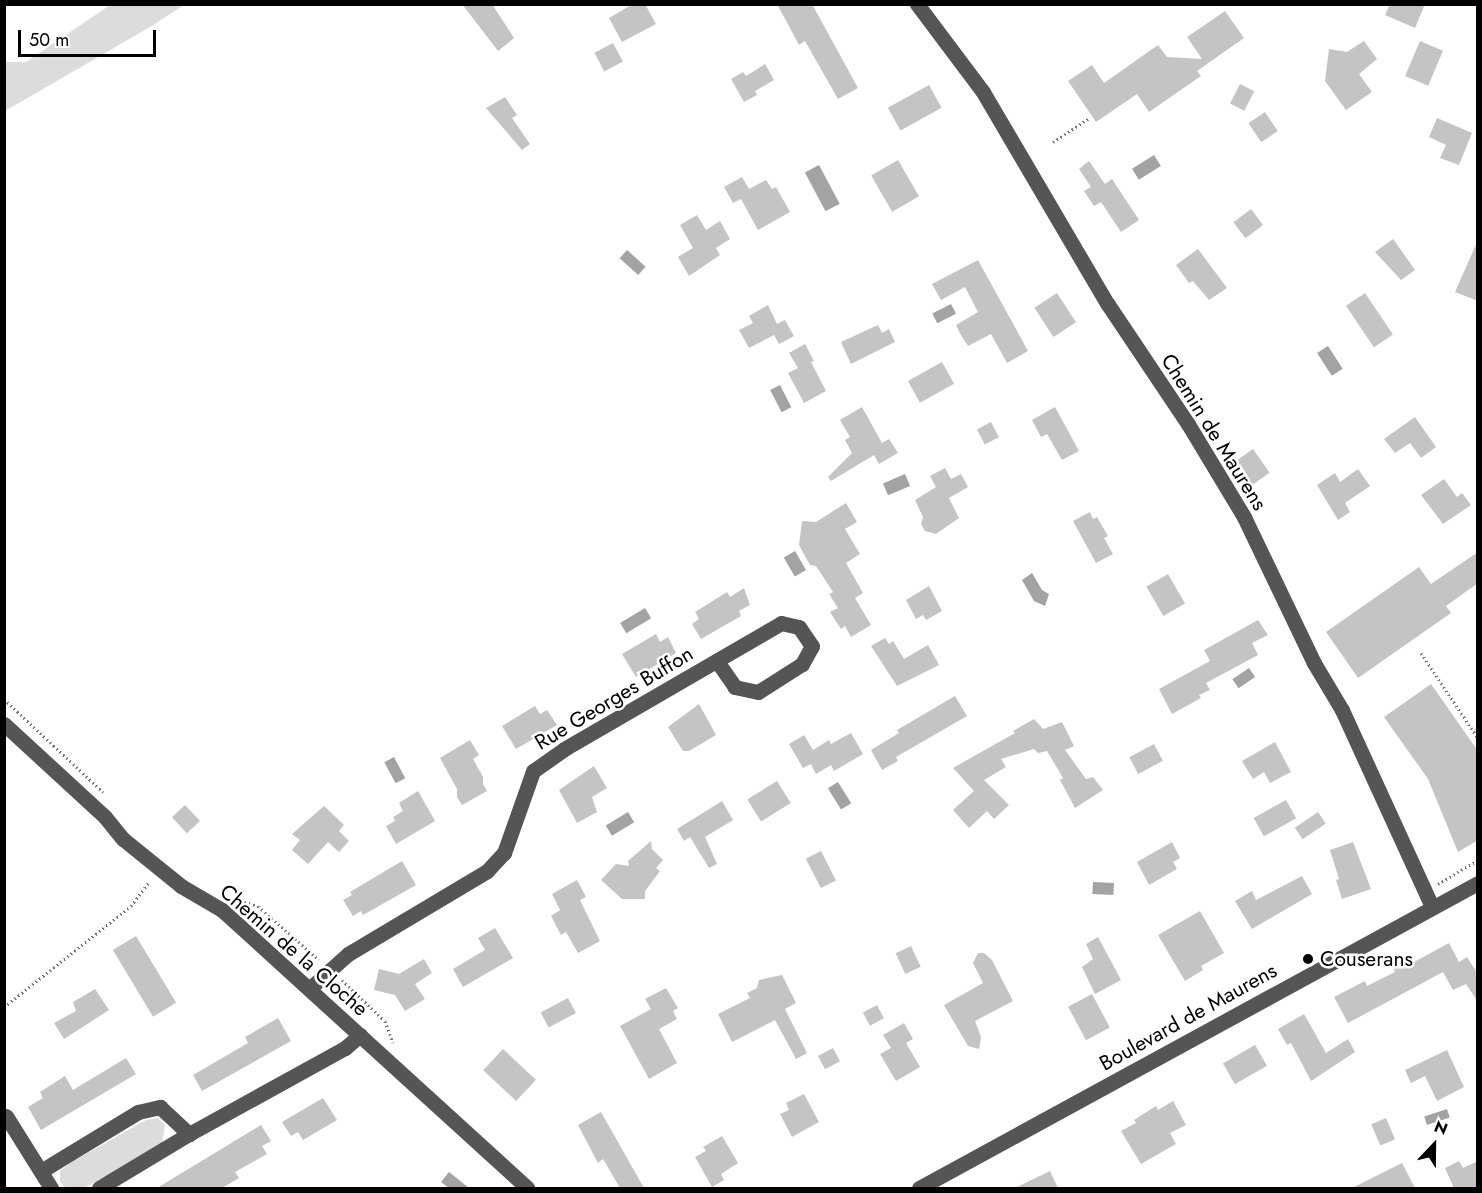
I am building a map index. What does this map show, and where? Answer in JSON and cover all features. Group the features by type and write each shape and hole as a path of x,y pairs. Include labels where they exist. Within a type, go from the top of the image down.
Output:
{"street":[{"name":"Chemin de Maurens","path":"917,4 983,92 1107,303 1188,424 1244,517 1314,663 1342,710 1432,907"},
{"name":"Rue Georges Buffon","path":"309,989 348,954 488,871 504,853 533,771 564,749 781,623 799,627 812,646 802,664 758,692 735,687 717,661"},
{"name":"Chemin de la Cloche","path":"4,724 158,870 222,910 528,1188"},
{"name":"Boulevard de Maurens","path":"920,1188 1478,883"},
{"path":"99,1188 189,1134 345,1048 360,1035"},
{"path":"41,1171 138,1112 160,1107 189,1134"},
{"path":"6,1116 51,1188"}],"path":[{"path":"1053,142 1089,118"},
{"path":"1421,653 1478,738"},
{"path":"1425,892 1478,860"},
{"path":"4,1007 131,906 150,881"}],"shaded area":[{"path":"110,5 184,5 5,111 5,62 26,62"},
{"path":"1154,155 1161,166 1139,180 1132,169"},
{"path":"819,165 840,204 826,211 805,173"},
{"path":"627,250 646,267 638,275 620,258"},
{"path":"951,304 956,314 937,323 932,314"},
{"path":"1328,346 1343,369 1332,376 1317,353"},
{"path":"780,385 791,407 782,412 770,390"},
{"path":"905,474 910,486 888,495 883,483"},
{"path":"795,551 806,570 795,577 784,558"},
{"path":"1032,573 1042,590 1049,594 1045,606 1034,601 1022,580"},
{"path":"645,608 651,618 626,633 620,623"},
{"path":"1249,668 1255,677 1239,688 1232,679"},
{"path":"394,757 405,778 396,783 384,762"},
{"path":"838,782 851,803 841,810 828,788"},
{"path":"628,812 634,822 612,836 606,825"},
{"path":"1093,882 1114,883 1113,895 1092,894"},
{"path":"1447,1109 1450,1118 1427,1125 1424,1116"},
{"path":"158,1118 165,1125 162,1145 84,1188 66,1188 60,1182 60,1171 72,1162 146,1120"},
{"path":"449,1172 469,1188 449,1188 441,1182"}],"building":[{"path":"462,4 492,4 514,38 498,51"},
{"path":"633,4 645,4 656,24 622,42 609,18"},
{"path":"777,4 812,4 858,88 838,99 805,41 799,45"},
{"path":"1390,4 1425,4 1415,28 1385,15"},
{"path":"1225,11 1244,38 1197,71 1201,76 1149,112 1137,94 1096,122 1068,81 1092,65 1104,83 1158,45 1167,57 1202,59 1187,37"},
{"path":"1364,41 1377,59 1359,74 1372,92 1346,110 1325,81 1329,49 1347,52"},
{"path":"1420,41 1443,51 1428,86 1405,76"},
{"path":"613,43 623,62 604,71 594,53"},
{"path":"765,64 774,80 755,91 757,95 744,102 731,79 743,72 746,76"},
{"path":"1240,84 1254,91 1244,111 1230,104"},
{"path":"929,85 942,108 900,131 888,108"},
{"path":"505,97 517,115 512,118 530,144 522,150 486,108"},
{"path":"1265,112 1278,131 1261,142 1248,123"},
{"path":"1437,118 1472,133 1459,165 1440,158 1446,145 1429,137"},
{"path":"898,160 919,196 892,212 871,176"},
{"path":"1089,161 1105,184 1112,179 1139,220 1121,232 1101,202 1094,206 1084,191 1091,187 1079,169"},
{"path":"742,177 749,189 766,180 772,189 776,187 790,212 758,230 741,199 733,203 724,187"},
{"path":"1251,209 1263,225 1245,238 1233,222"},
{"path":"697,215 706,230 720,221 730,239 716,248 720,255 689,276 678,257 693,248 680,225"},
{"path":"1393,239 1415,270 1401,280 1375,252"},
{"path":"1478,240 1478,301 1455,292"},
{"path":"1198,249 1227,288 1209,300 1193,281 1189,283 1176,265"},
{"path":"978,260 1028,351 1007,363 991,334 968,346 961,335 956,325 978,312 965,287 941,300 932,284"},
{"path":"1057,293 1076,322 1053,337 1034,308"},
{"path":"1365,293 1393,334 1374,347 1346,306"},
{"path":"768,305 777,324 785,320 794,336 779,344 774,335 749,348 739,330 753,323 749,316"},
{"path":"878,325 882,333 889,329 895,342 851,364 841,342"},
{"path":"805,344 814,361 811,362 826,391 804,403 788,373 798,368 789,353"},
{"path":"942,362 954,384 920,403 908,381"},
{"path":"862,407 882,443 889,439 898,453 879,464 874,455 831,481 828,477 852,453 845,440 850,437 840,420"},
{"path":"1055,407 1079,451 1062,460 1047,434 1041,437 1032,420"},
{"path":"1415,417 1436,447 1421,458 1410,443 1395,453 1384,439"},
{"path":"991,422 999,437 985,445 977,430"},
{"path":"1253,449 1270,473 1250,487 1233,463"},
{"path":"945,468 951,479 961,474 968,487 949,498 959,518 936,534 925,531 921,524 923,517 915,500 936,487 930,476"},
{"path":"1358,469 1370,486 1345,503 1350,512 1338,520 1317,485 1335,473 1340,482"},
{"path":"1444,479 1457,497 1462,493 1471,505 1443,524 1421,495"},
{"path":"846,503 857,522 845,529 860,554 846,563 863,593 855,598 871,625 851,637 845,626 841,629 830,612 838,608 829,594 833,592 816,566 810,565 799,545 802,521 816,522"},
{"path":"1090,512 1093,519 1097,517 1108,536 1104,538 1113,554 1096,563 1073,521"},
{"path":"1478,552 1478,583 1446,606 1451,613 1358,678 1326,632 1419,567 1431,584"},
{"path":"1168,574 1185,603 1163,616 1146,586"},
{"path":"929,586 942,611 926,620 923,615 916,619 906,600"},
{"path":"744,588 750,605 739,611 741,616 701,639 692,624 699,619 695,612 727,592 730,597"},
{"path":"1258,620 1268,635 1252,643 1258,655 1206,683 1210,690 1199,695 1201,698 1172,714 1159,689 1210,661 1204,650"},
{"path":"656,634 660,642 668,637 676,653 636,677 622,654"},
{"path":"885,638 889,644 893,641 904,659 928,645 939,665 897,686 871,646"},
{"path":"1431,684 1478,751 1478,840 1458,852 1428,779 1384,717"},
{"path":"955,696 967,716 896,757 898,761 882,770 871,750 899,733 897,730"},
{"path":"699,704 716,735 689,751 683,751 668,727"},
{"path":"535,706 540,714 547,710 557,725 516,749 502,726"},
{"path":"1034,719 1043,729 1062,722 1074,746 1065,750 1086,779 1093,777 1103,790 1075,808 1060,780 1063,778 1047,751 1038,753 1034,749 1001,759 1006,767 984,780 1009,805 994,819 987,811 969,828 953,810 974,791 953,768 1015,733 1013,731"},
{"path":"851,733 863,754 834,771 831,765 816,774 811,764 803,768 789,744 804,735 813,750 829,740 831,744"},
{"path":"470,740 479,755 473,759 483,777 483,784 487,791 462,805 457,797 457,789 440,758"},
{"path":"1275,742 1291,772 1270,783 1264,772 1253,779 1242,761"},
{"path":"1154,744 1163,761 1138,774 1129,757"},
{"path":"594,766 607,788 592,797 597,812 577,823 559,790"},
{"path":"777,781 791,803 761,822 747,800"},
{"path":"418,791 435,821 396,844 386,826 395,821 393,817 403,811 399,803"},
{"path":"1286,800 1296,818 1264,836 1254,818"},
{"path":"722,801 733,820 705,837 717,864 709,868 690,837 684,841 677,829"},
{"path":"185,805 200,821 187,833 172,817"},
{"path":"324,806 344,825 339,831 349,841 339,852 328,842 308,864 292,850 300,840 292,834"},
{"path":"1318,812 1326,824 1303,839 1295,828"},
{"path":"651,841 652,849 663,860 656,868 660,871 645,891 645,899 622,899 601,880 616,864 629,866 628,861"},
{"path":"1172,842 1180,858 1173,862 1177,869 1149,885 1137,862"},
{"path":"1353,842 1371,889 1342,899 1336,880 1339,879 1330,850"},
{"path":"821,851 836,880 821,888 806,859"},
{"path":"402,861 416,885 363,915 361,911 353,916 343,900 352,895 350,892"},
{"path":"1302,876 1312,894 1252,929 1235,901 1252,891 1256,900"},
{"path":"577,880 586,897 580,900 600,941 578,953 566,932 561,935 551,916 560,910 552,894"},
{"path":"1200,911 1224,953 1201,966 1203,970 1185,981 1158,935"},
{"path":"495,928 513,958 463,987 453,969 485,950 478,938"},
{"path":"136,936 176,1003 153,1017 113,950"},
{"path":"1098,937 1121,980 1095,994 1082,967 1093,959 1086,944"},
{"path":"1449,943 1459,962 1467,957 1478,974 1478,1002 1466,984 1453,990 1443,972 1348,1023 1334,997 1365,981 1367,986 1395,972 1393,967 1412,958 1414,962"},
{"path":"911,946 921,967 905,974 896,953"},
{"path":"978,953 984,953 992,960 1013,1001 975,1021 981,1037 979,1049 968,1046 944,1005 983,983 973,963"},
{"path":"424,959 432,973 415,984 425,999 405,1011 395,995 374,990 379,969 399,974"},
{"path":"782,975 796,1003 785,1009 807,1053 796,1059 775,1020 732,1042 718,1014 750,998 747,993 757,988 759,980"},
{"path":"666,988 678,1008 673,1011 677,1019 659,1029 677,1063 649,1079 620,1026 651,1009 645,999"},
{"path":"95,989 109,1010 64,1039 54,1023 76,1011 73,1002"},
{"path":"1092,994 1110,1028 1086,1040 1068,1007"},
{"path":"568,998 576,1013 549,1028 541,1013"},
{"path":"877,1005 884,1018 870,1026 863,1013"},
{"path":"1304,1014 1326,1053 1348,1039 1355,1052 1311,1081 1291,1043 1287,1045 1278,1029"},
{"path":"278,1018 291,1041 202,1091 193,1075 248,1043 245,1037"},
{"path":"904,1023 913,1039 906,1043 920,1067 896,1081 880,1054 891,1048 883,1035"},
{"path":"1255,1045 1267,1066 1235,1084 1223,1064"},
{"path":"833,1048 840,1061 825,1069 818,1056"},
{"path":"503,1049 536,1080 516,1101 483,1070"},
{"path":"1447,1050 1464,1087 1437,1101 1425,1076 1411,1083 1405,1070"},
{"path":"126,1058 136,1074 41,1130 28,1107 43,1098 40,1092 65,1076 73,1090"},
{"path":"804,1094 819,1122 792,1137 780,1114 789,1110 786,1103"},
{"path":"323,1098 337,1120 303,1140 298,1132 291,1136 282,1122"},
{"path":"1173,1101 1186,1125 1170,1133 1176,1144 1141,1164 1121,1131 1136,1123 1134,1120 1156,1106 1158,1110"},
{"path":"601,1112 644,1188 620,1188 603,1159 598,1163 578,1125"},
{"path":"1386,1118 1395,1139 1380,1145 1371,1124"},
{"path":"261,1125 271,1141 262,1146 267,1154 235,1172 239,1178 222,1188 157,1188"},
{"path":"722,1136 738,1163 721,1174 724,1180 712,1187 695,1157 706,1151 703,1147"},
{"path":"1459,1161 1463,1168 1478,1161 1478,1188 1454,1188 1445,1168"},
{"path":"1402,1163 1415,1188 1352,1188"},
{"path":"1050,1171 1058,1188 1015,1188"}],"place":[{"name":"Couserans","path":"1308,959"}]}
